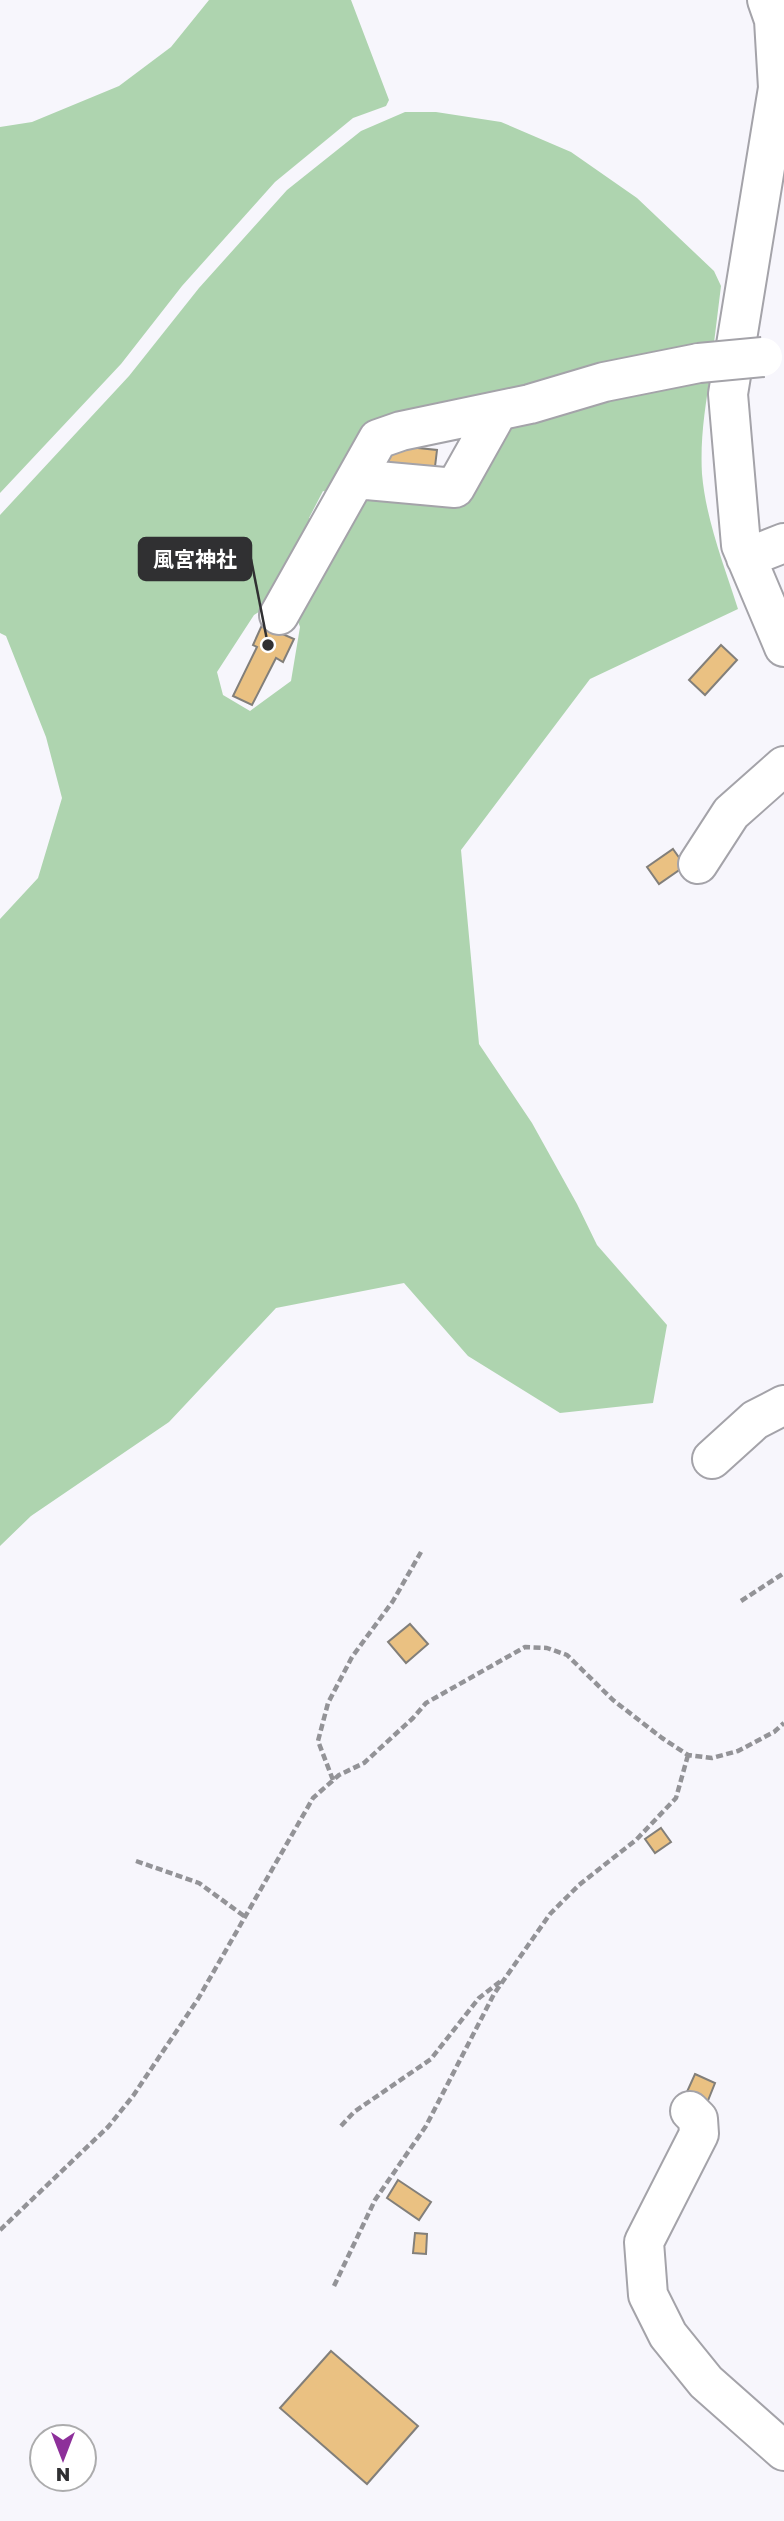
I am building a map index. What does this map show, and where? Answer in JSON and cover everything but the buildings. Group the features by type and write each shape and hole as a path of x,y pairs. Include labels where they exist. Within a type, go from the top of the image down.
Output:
{"street":[{"path":"767,0 774,20 778,88 776,158 728,394 741,545 784,647"},
{"path":"279,615 379,439 401,431 496,412 604,382 699,363 773,357"},
{"path":"356,479 455,488 496,412"},
{"path":"746,558 784,543"},
{"path":"698,864 730,813 784,766"},
{"path":"712,1459 755,1420 784,1405"},
{"path":"690,2111 698,2119 699,2134 644,2242 648,2295 668,2335 706,2382 784,2451"}],"path":[{"path":"333,1780 318,1741 328,1703 352,1657 393,1601 421,1552"},
{"path":"741,1601 784,1573"},
{"path":"0,2230 108,2127 133,2095 198,1999 313,1798 333,1780 364,1763 426,1703 525,1647 547,1648 567,1655 613,1700 688,1755 712,1758 738,1751 774,1732 784,1723"},
{"path":"334,2286 375,2200 426,2126 494,1994 550,1914 579,1885 636,1840 676,1798 688,1755"},
{"path":"136,1861 199,1883 244,1916"},
{"path":"341,2126 354,2112 431,2059 479,1997 505,1979"}],"green space":[{"path":"209,0 351,0 389,100 386,106 353,118 275,182 182,286 121,364 0,493 0,127 32,122 119,86 171,47"},
{"path":"405,112 436,112 501,122 571,152 637,198 714,271 721,286 713,351 377,430 338,496 323,491 309,518 323,524 279,599 254,615 217,672 223,695 250,711 291,681 300,627 292,604 358,486 458,497 503,417 711,372 704,423 702,474 711,525 738,609 590,679 461,850 479,1044 532,1123 597,1245 667,1325 653,1403 560,1413 468,1356 404,1283 276,1308 169,1422 31,1516 0,1546 0,919 38,878 62,798 46,737 6,636 0,633 0,515 129,376 199,288 287,190 361,131"}],"place":[{"name":"風宮神社","path":"268,645"}]}
